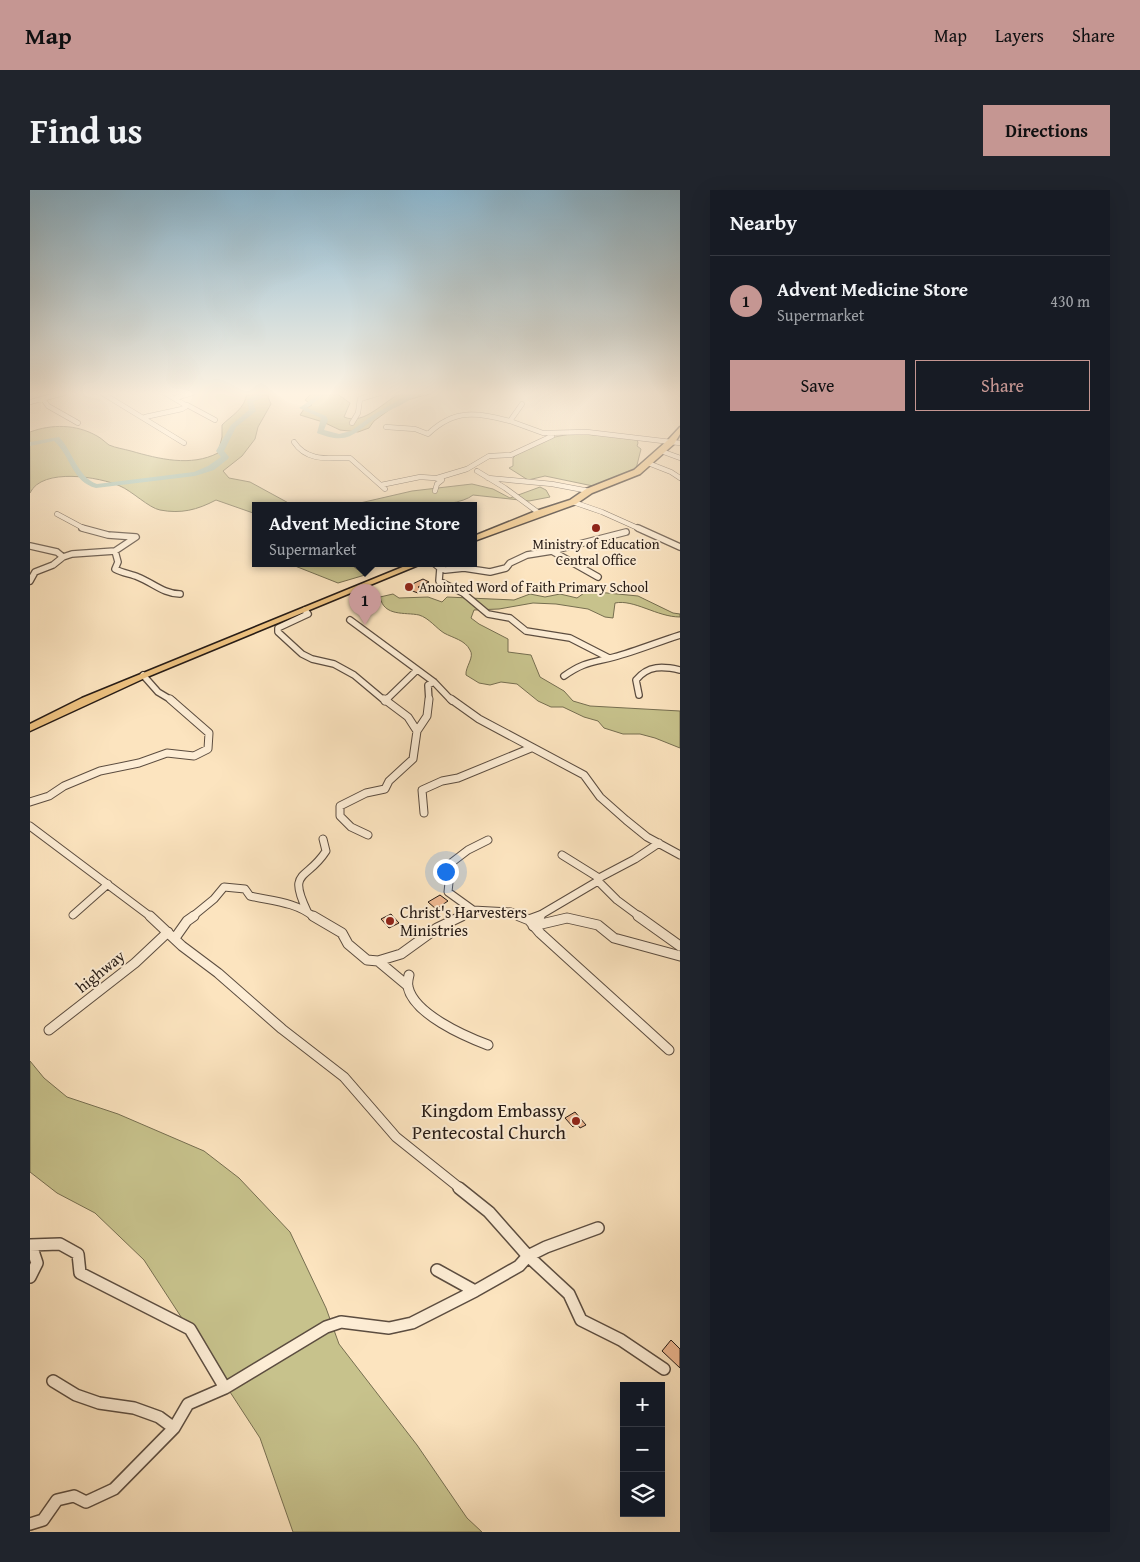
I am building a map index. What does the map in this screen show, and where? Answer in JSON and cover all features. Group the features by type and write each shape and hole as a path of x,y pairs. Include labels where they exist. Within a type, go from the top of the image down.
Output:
{"main road":[{"path":"477,538 539,513 574,502 589,492 637,472 655,456"},
{"path":"30,728 86,700 143,675 410,567"}],"street":[{"path":"311,456 316,458 350,458 383,487 412,478 437,478 467,469 489,456 497,456"},
{"path":"648,463 671,472 680,478"},
{"path":"477,471 539,513"},
{"path":"435,491 437,484 442,480 437,478"},
{"path":"488,478 538,482 589,492"},
{"path":"574,502 680,546"},
{"path":"439,567 445,570 464,568 490,572 506,568 510,563 527,555 552,551 626,532 602,512"},
{"path":"30,581 35,572 53,565 63,557 72,554 115,550 136,537 108,535 85,529 68,522 57,514"},
{"path":"30,546 57,552 63,557"},
{"path":"115,550 118,562 115,569 138,577 170,594 180,594"},
{"path":"552,551 598,578"},
{"path":"437,567 439,581 463,593 488,614 510,618 526,631 570,638 609,658"},
{"path":"305,610 308,614 278,628 278,632 302,654 312,659 341,667 408,717 417,731 413,759 389,781 385,789 366,793 340,806 340,816 351,827 368,835"},
{"path":"350,620 434,682 458,704 479,719 584,775 600,797 626,820 680,855"},
{"path":"564,676 584,664 680,636"},
{"path":"639,695 636,680 639,674 657,666 666,666 680,670"},
{"path":"385,701 417,670"},
{"path":"30,802 49,796 88,774 139,763 167,753 194,756 208,749 209,733 173,701 158,692 143,675"},
{"path":"417,731 424,725 429,707 428,685 434,682"},
{"path":"424,813 422,790 442,781 458,778 531,748"},
{"path":"30,826 144,910 282,1029 344,1077 396,1136 489,1212 528,1256 569,1294 581,1320 621,1340 664,1369"},
{"path":"323,839 326,852 319,862 303,874 298,884 298,892 307,911 316,919 342,933 348,944 367,960 378,960 401,954 437,928 473,910 511,912 531,923 547,942 575,964 669,1050"},
{"path":"473,910 448,892 451,863 468,850 488,840"},
{"path":"531,923 659,843"},
{"path":"562,855 598,880 616,900 680,946"},
{"path":"72,915 108,884"},
{"name":"highway","path":"49,1030 202,911 224,887 244,889 250,896 293,905 307,911"},
{"path":"531,923 567,918 598,925 614,938 680,956"},
{"path":"378,960 408,986 416,1003 445,1026 470,1039 488,1045"},
{"path":"408,986 409,975"},
{"path":"30,1524 42,1520 57,1500 74,1496 86,1502 114,1489 174,1428 188,1404 225,1388 326,1327 341,1322 389,1328 412,1323 519,1266 528,1256 546,1247 598,1228"},
{"path":"30,1277 37,1263 30,1245 60,1244 78,1254 80,1273 190,1329 225,1388"},
{"path":"437,1270 475,1291"},
{"path":"53,1381 76,1395 99,1403 134,1408 159,1417 174,1428"}],"shaded area":[{"path":"30,456 148,456 186,461 208,457 242,456 223,471 229,478 250,482 287,502 252,502 252,513 216,500 189,510 175,512 156,509 120,486 86,477 72,476 46,480 36,485 30,493"},
{"path":"515,456 639,456 636,469 593,486 545,476 528,480 509,468 513,466 513,458"},
{"path":"472,484 493,489 510,498 540,487 546,490 550,497 529,501 473,495 454,502 364,502 412,491"},
{"path":"298,567 354,567 365,575 338,583"},
{"path":"587,591 638,596 673,613 680,614 680,617 622,602 615,603 613,618 605,617 588,609 556,604 533,603 499,609 474,610 471,618 508,639 508,652 531,655 540,677 564,691 573,701 590,706 680,711 680,748 640,734 623,734 604,728 598,721 563,707 551,707 538,701 517,684 501,682 490,685 479,683 466,675 471,653 465,644 444,633 423,616 390,611 382,603 380,597 393,594 399,598 428,597 442,602 447,597 514,600 530,594 545,597 560,594 577,598"},
{"path":"30,1061 44,1078 67,1097 118,1114 204,1151 239,1178 290,1232 326,1308 339,1344 417,1445 467,1518 482,1532 293,1532 260,1438 144,1260 95,1213 57,1193 30,1172"}],"building":[{"path":"423,579 429,582 418,587 423,589 418,593 404,588"},
{"path":"440,895 448,901 436,909 428,902"},
{"name":"Christ's Harvesters Ministries","path":"391,914 399,923 389,928 381,919"},
{"name":"Kingdom Embassy Pentecostal Church","path":"575,1112 586,1125 580,1128 577,1124 573,1127 565,1118"},
{"path":"671,1340 680,1349 680,1368 662,1351"}],"waterway":[{"path":"69,456 83,479 96,486 195,474 211,468 225,457 224,456"}],"place":[{"name":"Ministry of Education Central Office","path":"596,528"},
{"name":"Anointed Word of Faith Primary School","path":"409,587"},
{"name":"Advent Medicine Store","path":"365,625"},
{"name":"Christ's Harvesters Ministries","path":"390,921"},
{"name":"Kingdom Embassy Pentecostal Church","path":"576,1121"}]}
